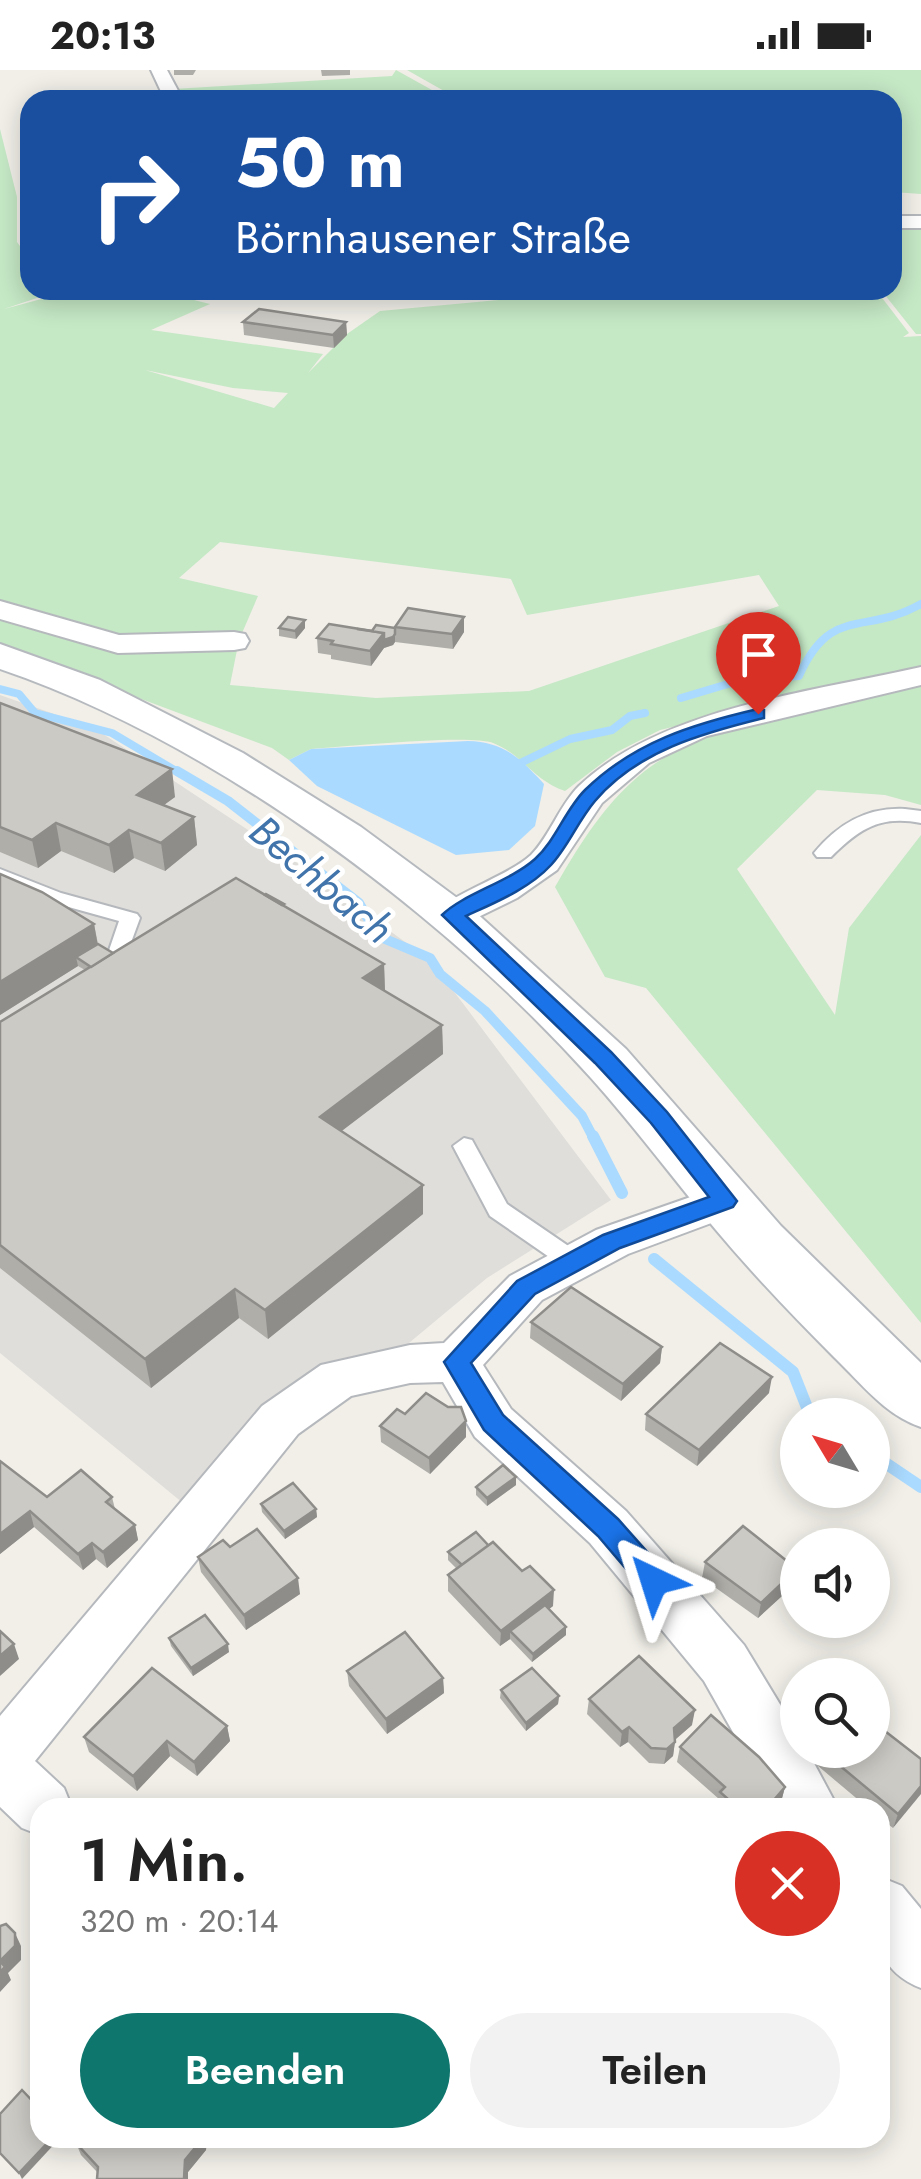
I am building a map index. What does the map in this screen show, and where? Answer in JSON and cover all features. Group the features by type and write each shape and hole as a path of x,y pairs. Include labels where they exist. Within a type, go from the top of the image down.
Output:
{"main road":[{"path":"0,656 127,709 240,767 360,844 452,915 603,1058 659,1117 734,1211 864,1348 921,1401"}],"street":[{"path":"0,610 118,644 234,640"},
{"path":"452,915 504,890 544,862 589,796 637,756 696,728 921,676"},
{"path":"0,1760 280,1420 338,1378 410,1364 456,1362 526,1288 612,1242 734,1211"},
{"path":"456,1362 493,1422 608,1527 724,1663 803,1798"},
{"path":"0,1768 32,1798"},
{"path":"890,1920 921,1958"}],"lane":[{"path":"824,853 857,820 898,812 921,817"},
{"path":"0,875 54,897 130,918 115,962"},
{"path":"464,1146 498,1210 574,1262"}],"shaded area":[{"path":"0,695 94,728 289,857 431,961 611,1200 487,1278 200,1517 0,1353"}],"green space":[{"path":"396,70 432,90 173,89 392,76"},
{"path":"407,70 921,70 921,194 902,193 902,90 442,90"},
{"path":"0,129 17,197 20,300 31,300 4,309 38,300 194,300 210,304 151,330 323,354 308,373 347,334 380,311 498,300 884,300 909,333 903,337 921,336 921,667 660,730 617,752 565,791 545,781 503,748 480,741 434,740 311,749 289,760 272,748 0,646","holes":["145,370 233,388 288,393 274,408","220,542 511,579 527,615 759,575 779,606 529,691 376,698 230,685 239,640 258,596 179,578"]},
{"path":"902,223 921,223 921,334 916,334 889,300 902,300"},
{"path":"921,684 921,805 885,795 817,790 737,869 835,1015 849,928 921,835 921,1323 646,988 605,977 555,887 609,806 660,760 693,742 768,716"}],"water":[{"path":"468,741 492,744 510,753 544,784 535,826 509,850 456,855 317,786 289,760 311,749"}],"building":[{"path":"259,309 346,322 333,335 243,322"},
{"path":"408,608 464,617 452,634 395,627"},
{"path":"288,617 305,620 295,631 279,628"},
{"path":"329,624 384,633 370,651 317,638"},
{"path":"376,625 395,628 395,634 384,640 384,633 357,629 372,631"},
{"path":"0,703 172,769 137,795 194,817 161,843 129,830 109,845 56,823 32,840 0,827"},
{"path":"0,874 42,892 94,924 0,982"},
{"path":"236,878 384,964 363,978 442,1025 320,1117 423,1185 265,1310 235,1289 145,1359 0,1245 0,1022"},
{"path":"98,944 113,953 91,967 76,957"},
{"path":"571,1287 662,1347 623,1384 531,1322"},
{"path":"720,1343 772,1377 699,1450 646,1414"},
{"path":"426,1393 448,1407 461,1407 466,1421 429,1458 380,1426 397,1409 405,1414"},
{"path":"0,1461 47,1497 81,1470 112,1497 106,1502 135,1525 103,1552 92,1543 78,1554 30,1511 0,1534"},
{"path":"503,1465 516,1477 487,1498 476,1487"},
{"path":"293,1483 316,1509 284,1531 261,1504"},
{"path":"743,1526 780,1555 780,1585 761,1603 705,1562"},
{"path":"257,1529 298,1578 244,1615 198,1557 223,1540 230,1547"},
{"path":"476,1532 489,1546 462,1565 448,1552"},
{"path":"493,1542 522,1571 530,1566 554,1590 501,1631 448,1575"},
{"path":"545,1605 566,1627 533,1654 510,1631"},
{"path":"205,1615 228,1644 191,1668 169,1638"},
{"path":"0,1631 14,1644 0,1656"},
{"path":"405,1632 443,1678 386,1719 347,1671"},
{"path":"639,1656 695,1710 674,1728 675,1742 667,1749 651,1748 629,1727 622,1732 589,1699"},
{"path":"152,1668 227,1726 194,1762 167,1741 133,1776 84,1737"},
{"path":"532,1668 559,1696 526,1723 501,1690"},
{"path":"711,1715 759,1757 785,1787 776,1798 727,1798 720,1792 725,1787 680,1747"},
{"path":"890,1735 921,1759 921,1786 898,1814 890,1807 890,1798 879,1798 843,1768 890,1768"},
{"path":"6,1924 15,1933 15,1946 0,1961 0,1926"},
{"path":"22,2090 30,2098 30,2148 43,2148 19,2173 0,2153 0,2114"},
{"path":"81,2148 195,2148 185,2160 184,2179 97,2179 98,2167"}],"waterway":[{"path":"681,698 738,681 799,676 811,654 837,630 883,619 921,604"},
{"name":"Bechbach","path":"0,689 19,694 35,713 112,733 181,774"},
{"path":"512,767 570,739 612,730 630,716 645,713"},
{"name":"Bechbach","path":"177,771 228,801 359,903 378,936 430,958 440,974 485,1011 582,1116 594,1139"},
{"name":"Bechbach","path":"593,1136 622,1193"},
{"name":"Bechbach","path":"654,1259 793,1372 803,1398"},
{"name":"Bechbach","path":"890,1466 921,1487"}],"route":[{"path":"654,1581 608,1527 493,1422 456,1362 526,1288 612,1242 725,1201 659,1117 603,1058 452,915 504,890 544,862 589,796 637,756 696,728 758,714"}]}
